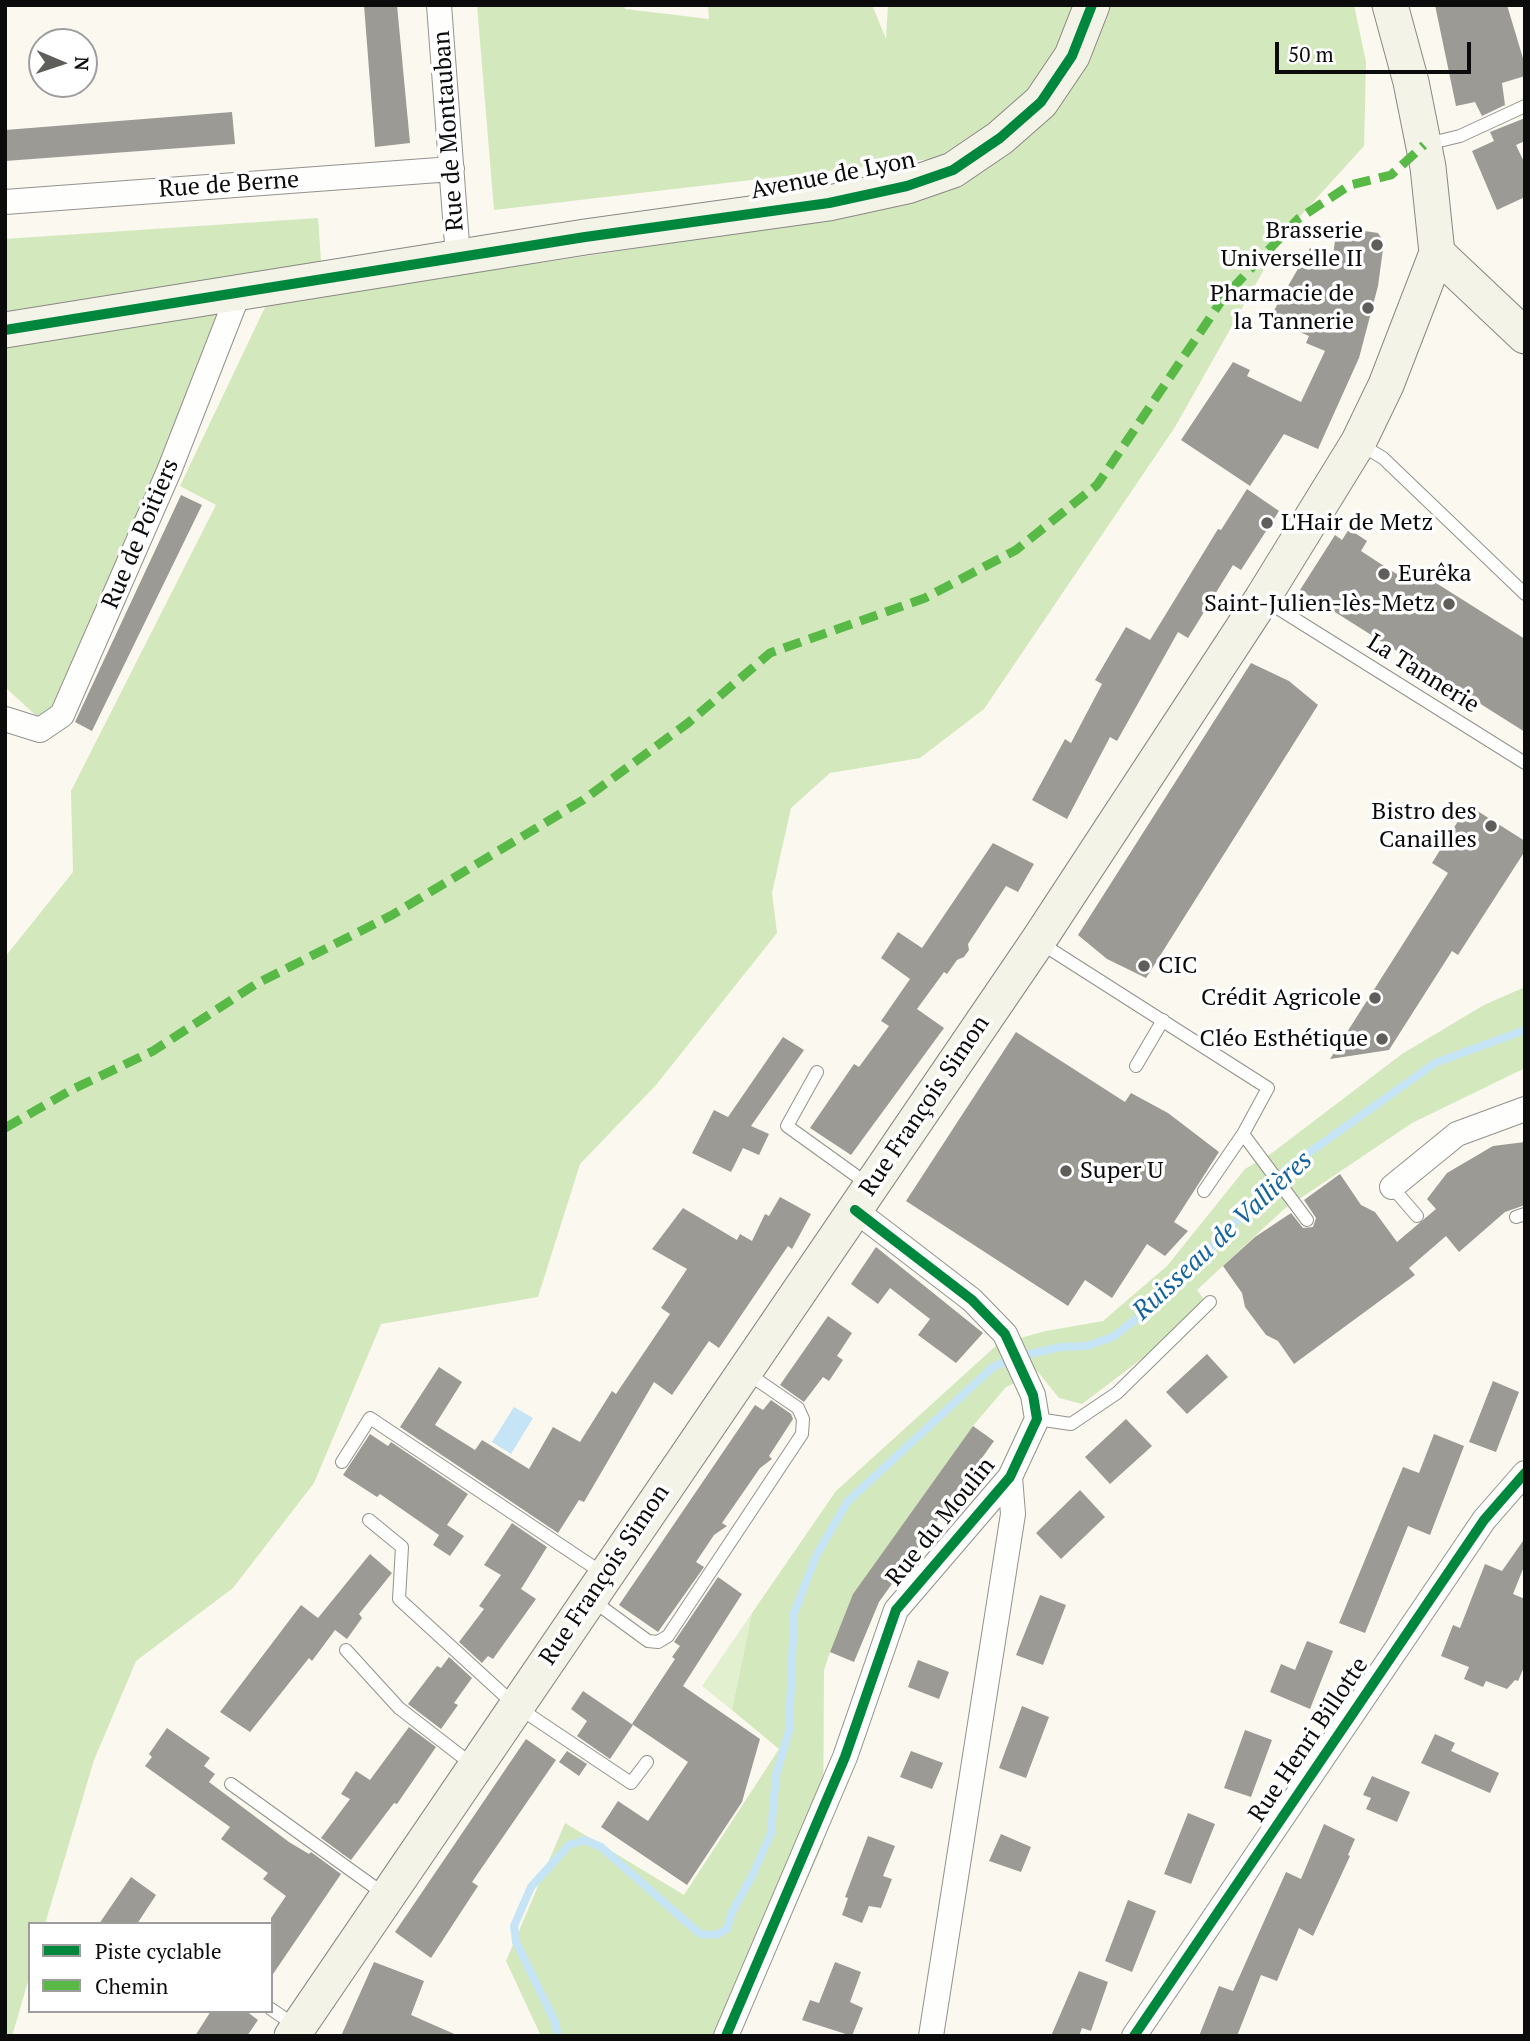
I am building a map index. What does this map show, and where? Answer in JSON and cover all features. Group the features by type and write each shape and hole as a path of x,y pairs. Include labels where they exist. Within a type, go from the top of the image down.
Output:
{"main road":[{"name":"Avenue de Lyon","path":"5,330 585,237 829,203 907,186 953,170 1000,138 1041,102 1072,56 1092,5"},
{"path":"1390,5 1424,145 1437,253 1525,336"},
{"name":"Rue François Simon","path":"287,2024 386,1895 516,1706 1038,941 1262,599 1358,443 1391,374 1437,253"}],"street":[{"name":"Rue de Montauban","path":"439,5 458,257"},
{"name":"Rue de Berne","path":"5,202 452,169"},
{"name":"Rue de Poitiers","path":"5,719 40,730 62,715 169,471 239,292"},
{"path":"1392,1187 1457,1134 1525,1108"},
{"path":"863,1198 1005,1334 1035,1407"},
{"name":"Rue du Moulin","path":"726,2036 845,1757 896,1610 1010,1477 1035,1407"},
{"name":"Rue Henri Billotte","path":"1133,2036 1484,1520 1525,1474"},
{"path":"931,2036 1013,1514 1010,1477"}],"lane":[{"path":"1424,145 1460,136 1525,106"},
{"path":"1358,443 1383,458 1524,591"},
{"name":"La Tannerie","path":"1262,599 1525,763"},
{"path":"1038,941 1268,1088 1243,1134 1204,1191"},
{"path":"1136,1066 1163,1020"},
{"path":"817,1072 786,1126 863,1198"},
{"path":"1243,1134 1307,1220"},
{"path":"1392,1187 1417,1216"},
{"path":"1035,1407 1071,1424 1117,1393 1210,1302"},
{"path":"342,1462 370,1418 597,1586 648,1641 658,1642 668,1636 802,1434 803,1419 798,1408 744,1371"},
{"path":"369,1520 402,1548 399,1599 516,1706 631,1783 647,1762"},
{"path":"346,1650 399,1708 474,1766"},
{"path":"231,1784 386,1895"}],"green space":[{"path":"477,5 624,5 625,9 709,19 708,5 872,5 886,39 888,5 1354,5 1366,62 1364,146 1284,234 1175,427 984,709 920,758 830,773 791,808 772,893 777,933 656,1085 580,1164 538,1297 381,1324 314,1483 233,1588 136,1661 94,1760 46,1922 28,1922 28,1982 12,2036 5,2036 5,957 73,872 71,791 216,505 180,486 278,280 233,282 156,477 44,723 5,687 5,239 318,218 323,290 486,271 859,215 948,157 494,210"},
{"path":"1525,987 1525,1068 1412,1123 1283,1210 1197,1290 1210,1307 1082,1404 1059,1398 1038,1372 1006,1387 973,1426 854,1593 830,1652 824,1670 823,1844 738,2036 541,2036 506,1961 565,1823 684,1895 779,1749 732,1710 752,1613 836,1491 998,1344 1046,1331 1103,1321 1167,1266 1245,1169 1272,1153 1402,1054 1484,1005"},
{"path":"752,1613 732,1710 702,1686"}],"water":[{"path":"514,1407 533,1418 511,1454 492,1442"}],"building":[{"path":"364,5 397,5 410,143 375,147"},
{"path":"1435,5 1507,5 1525,65 1525,76 1502,83 1505,105 1482,116 1475,102 1456,106"},
{"path":"232,112 235,144 5,161 5,130"},
{"path":"1525,118 1525,141 1516,145 1525,164 1525,197 1497,210 1472,151 1494,141 1490,132"},
{"path":"1337,227 1378,233 1384,242 1378,286 1359,358 1318,449 1284,434 1250,486 1181,440 1233,362 1250,370 1247,376 1301,402 1325,351 1306,343 1309,336 1269,319 1310,248 1332,262"},
{"path":"1247,489 1279,511 1241,570 1233,565 1188,638 1178,632 1117,741 1110,737 1067,819 1032,800 1065,739 1071,743 1102,684 1095,680 1126,627 1150,640 1218,529 1221,530"},
{"path":"181,495 202,505 92,731 75,722"},
{"path":"1349,529 1367,541 1361,551 1387,568 1410,582 1417,571 1525,639 1525,732 1300,590 1335,535 1342,540"},
{"path":"1251,663 1289,681 1318,705 1146,978 1107,959 1078,935"},
{"path":"1468,805 1525,841 1525,851 1458,955 1452,951 1389,1050 1330,1059 1448,873 1432,863"},
{"path":"993,843 1034,864 1018,892 1006,886 968,944 969,950 964,957 957,960 947,974 944,972 917,1009 944,1028 851,1155 810,1128 854,1064 859,1067 889,1026 881,1021 910,979 881,958 898,932 922,948"},
{"name":"Super U","path":"1016,1032 1125,1102 1131,1093 1168,1113 1219,1152 1174,1222 1188,1231 1165,1256 1147,1244 1112,1298 1085,1280 1068,1306 906,1201"},
{"path":"783,1037 804,1050 751,1126 769,1134 759,1155 743,1148 731,1172 692,1153 714,1110 728,1117"},
{"path":"1525,1142 1525,1205 1505,1212 1459,1252 1446,1236 1409,1268 1415,1275 1294,1364 1278,1341 1266,1335 1245,1307 1242,1293 1223,1266 1255,1237 1291,1213 1303,1228 1313,1227 1316,1218 1304,1200 1340,1174 1361,1205 1375,1212 1397,1242 1436,1209 1427,1199 1447,1173 1493,1146"},
{"path":"780,1197 811,1214 792,1249 788,1246 719,1348 709,1341 672,1395 654,1382 584,1502 579,1500 558,1533 400,1427 439,1367 462,1382 435,1425 475,1450 482,1440 529,1469 553,1427 580,1442 612,1391 616,1394 670,1314 661,1308 687,1269 652,1249 683,1208 737,1240 740,1234 752,1241 765,1214 769,1216"},
{"path":"876,1247 983,1333 956,1363 918,1335 930,1319 890,1288 878,1304 851,1284"},
{"path":"828,1316 852,1333 837,1356 843,1360 829,1381 823,1377 804,1402 780,1385"},
{"path":"1207,1354 1228,1377 1187,1414 1166,1392"},
{"path":"1493,1381 1519,1392 1496,1452 1469,1442"},
{"path":"771,1400 791,1414 793,1419 769,1456 772,1459 760,1468 722,1523 727,1526 714,1535 696,1562 704,1567 658,1632 619,1605 755,1405 763,1410"},
{"path":"1126,1419 1152,1446 1110,1484 1085,1457"},
{"path":"973,1426 994,1441 879,1602 854,1662 830,1652 853,1594"},
{"path":"370,1434 388,1446 391,1442 468,1494 447,1525 464,1536 450,1556 433,1545 439,1535 380,1494 377,1497 343,1475"},
{"path":"1434,1434 1464,1446 1430,1535 1408,1526 1365,1633 1339,1623 1403,1467 1419,1473"},
{"path":"1080,1490 1105,1517 1061,1559 1036,1533"},
{"path":"512,1523 547,1547 521,1589 536,1599 493,1659 488,1656 482,1663 459,1642 484,1609 479,1606 501,1575 484,1565"},
{"path":"1525,1538 1525,1564 1513,1594 1525,1599 1525,1665 1518,1681 1515,1680 1507,1689 1486,1681 1483,1687 1464,1679 1469,1667 1441,1656 1453,1625 1460,1628 1485,1564 1502,1571"},
{"path":"370,1554 392,1573 359,1614 362,1618 347,1639 335,1630 312,1661 309,1658 250,1732 220,1712 301,1605 318,1618"},
{"path":"718,1577 742,1594 683,1686 760,1739 742,1802 687,1885 601,1827 618,1801 648,1821 688,1762 632,1724 675,1659 672,1657 680,1646 674,1642"},
{"path":"1040,1595 1066,1605 1043,1665 1016,1655"},
{"path":"1307,1641 1333,1651 1310,1709 1270,1692 1281,1664 1295,1670"},
{"path":"449,1657 472,1678 454,1703 458,1705 441,1729 408,1704 437,1666 441,1668"},
{"path":"918,1660 949,1672 939,1699 908,1687"},
{"path":"583,1691 633,1725 610,1759 577,1736 587,1721 571,1709"},
{"path":"1022,1706 1049,1717 1026,1778 999,1768"},
{"path":"409,1727 436,1747 397,1804 394,1803 351,1860 321,1838 350,1799 341,1794 356,1771 370,1780"},
{"path":"167,1728 210,1758 204,1766 215,1774 209,1782 289,1842 309,1854 311,1852 341,1874 273,1974 271,1918 286,1896 263,1879 268,1873 221,1839 230,1827 145,1766 152,1757 149,1754"},
{"path":"1245,1730 1272,1740 1251,1797 1224,1788"},
{"path":"1435,1734 1455,1743 1451,1751 1499,1773 1490,1793 1421,1763"},
{"path":"526,1739 556,1760 472,1882 478,1886 431,1958 395,1932"},
{"path":"567,1751 587,1764 579,1776 559,1762"},
{"path":"911,1751 943,1763 932,1789 900,1777"},
{"path":"1372,1776 1410,1792 1397,1822 1366,1809 1371,1798 1363,1795"},
{"path":"1188,1813 1215,1824 1191,1884 1164,1874"},
{"path":"1324,1824 1355,1839 1348,1855 1350,1856 1313,1936 1299,1928 1277,1981 1261,1975 1237,2036 1199,2036 1219,1986 1233,1991 1286,1872 1301,1879"},
{"path":"1001,1834 1031,1847 1021,1872 989,1861"},
{"path":"868,1836 895,1846 883,1876 892,1879 881,1908 869,1906 862,1923 842,1915 848,1898 845,1897"},
{"path":"131,1877 156,1895 138,1922 100,1922"},
{"path":"1128,1900 1156,1911 1132,1972 1105,1961"},
{"path":"374,1962 424,1981 411,2015 459,2036 341,2036"},
{"path":"835,1962 861,1972 850,2002 863,2008 852,2036 802,2020 810,2000 819,2003"},
{"path":"1079,1971 1108,1982 1091,2031 1082,2028 1079,2036 1051,2036"},
{"path":"210,2013 249,2013 258,2020 247,2036 195,2036"}],"waterway":[{"name":"Ruisseau de Vallières","path":"558,2036 555,2022 516,1942 514,1926 531,1887 569,1845 585,1840 601,1847 700,1934 716,1935 727,1929 732,1912 771,1833 776,1775 789,1731 794,1613 816,1556 847,1502 993,1367 1016,1357 1061,1347 1087,1346 1113,1337 1164,1297 1286,1169 1435,1063 1525,1030"}],"marked path":[{"path":"5,1128 71,1090 153,1051 256,984 392,915 583,800 688,723 770,653 925,598 1016,550 1097,485 1224,297 1298,219 1350,185 1391,175 1424,145"}],"cycle path":[{"path":"5,330 585,237 829,203 907,186 953,170 1000,138 1041,102 1072,56 1092,5"},
{"path":"726,2036 845,1757 896,1610 1010,1477 1037,1419 1033,1395 1005,1334 972,1300 855,1210"},
{"path":"1134,2036 1484,1520 1525,1473"}],"place":[{"name":"Brasserie Universelle II","path":"1377,245"},
{"name":"Pharmacie de la Tannerie","path":"1368,308"},
{"name":"L'Hair de Metz","path":"1267,523"},
{"name":"Eurêka","path":"1384,574"},
{"name":"Saint-Julien-lès-Metz","path":"1449,604"},
{"name":"Bistro des Canailles","path":"1491,826"},
{"name":"CIC","path":"1144,966"},
{"name":"Crédit Agricole","path":"1375,998"},
{"name":"Cléo Esthétique","path":"1382,1039"},
{"name":"Super U","path":"1066,1171"}]}
